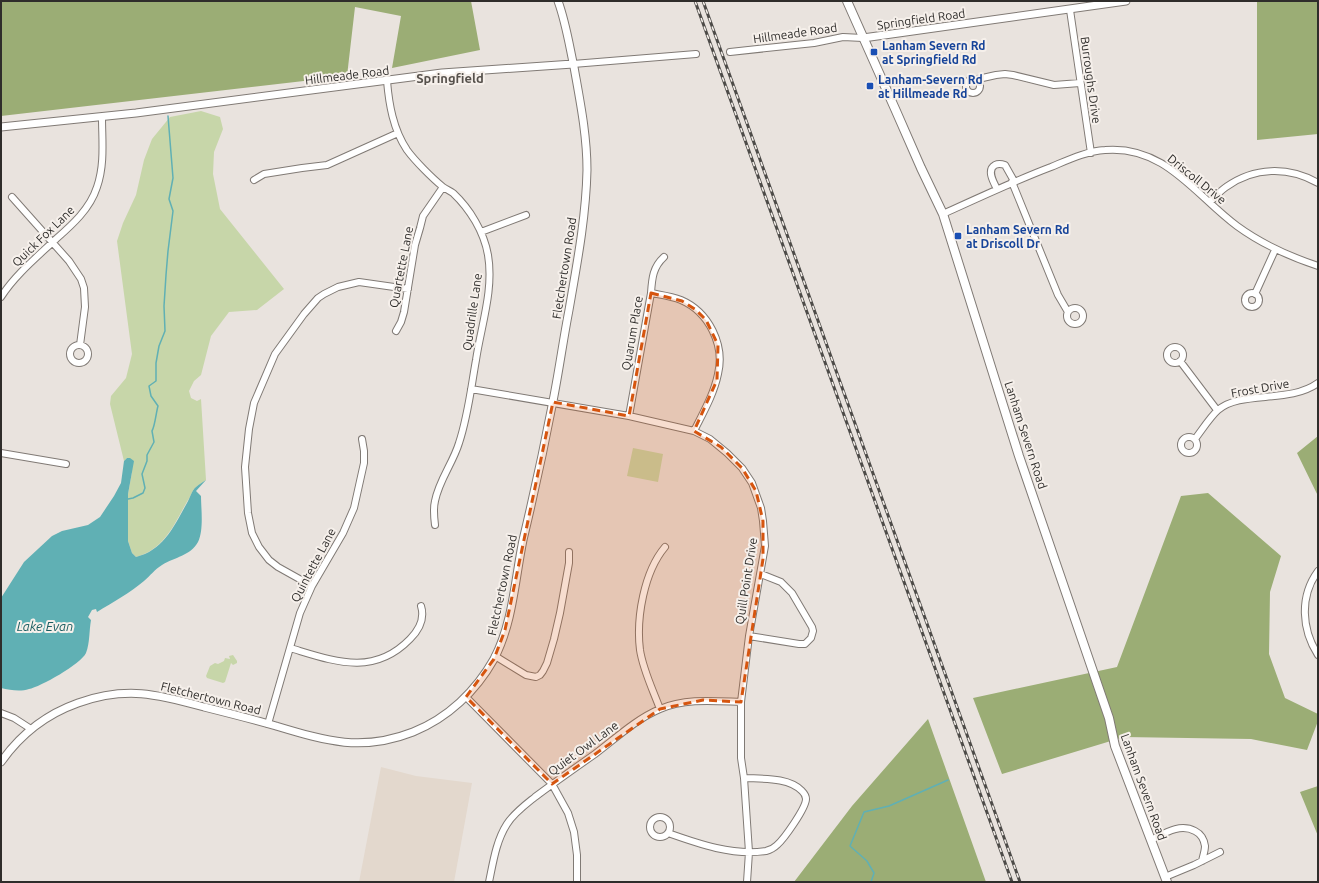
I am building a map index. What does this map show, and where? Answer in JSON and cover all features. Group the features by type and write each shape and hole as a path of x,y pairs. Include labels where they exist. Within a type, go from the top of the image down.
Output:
{"main road":[{"name":"Lanham Severn Road","path":"847,1 942,214 1019,456 1109,718 1115,746 1166,880"}],"street":[{"name":"Fletchertown Road","path":"1,762 12,747 31,729 47,718 69,706 108,695 144,693 165,697 315,738 331,742 351,744 377,742 406,735 424,727 441,717 466,697 477,685 495,656 508,619 520,554 553,402 578,257 585,201 587,170 585,128 566,24 558,1"},
{"name":"Springfield Road","path":"863,38 1126,1"},
{"name":"Burroughs Drive","path":"1070,10 1091,152"},
{"name":"Hillmeade Road","path":"730,52 843,37 863,38"},
{"name":"Hillmeade Road","path":"1,127 102,117 465,71 696,54"},
{"path":"978,79 1004,74 1054,85 1080,83"},
{"name":"Quadrille Lane","path":"387,81 391,110 398,133 408,151 443,187 452,192 475,220 481,232 488,254 489,281 468,407 459,444 438,491 434,510 435,526"},
{"name":"Quick Fox Lane","path":"1,297 11,282 72,225 86,209 97,187 102,166 102,117"},
{"path":"254,180 264,174 327,165 398,133"},
{"name":"Driscoll Drive","path":"942,214 1013,182 1091,152 1122,150 1153,158 1168,167 1236,226 1275,250 1298,260 1318,266"},
{"path":"997,189 991,169 996,165 1005,165 1058,295 1068,312"},
{"path":"1210,202 1234,182 1259,172 1289,172 1310,178 1318,183"},
{"name":"Quartette Lane","path":"396,331 404,312 415,245 423,216 443,187"},
{"path":"12,197 74,268 81,280 84,288 86,307 80,345"},
{"path":"481,232 526,215"},
{"path":"1255,294 1275,250"},
{"name":"Quarum Place","path":"629,416 652,281 658,263 664,257"},
{"path":"312,586 278,567 269,560 258,547 252,532 248,513 245,467 249,429 254,403 275,354 304,314 318,298 338,287 359,282 408,289"},
{"path":"651,293 678,299 696,310 706,320 718,345 720,364 717,380 694,431"},
{"path":"1180,361 1218,410"},
{"name":"Frost Drive","path":"1195,439 1218,410 1231,403 1241,400 1296,393 1318,383"},
{"name":"Quill Point Drive","path":"471,389 629,416 694,431 710,439 727,453 742,468 754,487 761,508 765,546 749,636 741,702 741,758 744,778 749,852 747,882"},
{"name":"Quintette Lane","path":"268,724 300,613 312,586 343,533 354,508 364,462 362,439"},
{"path":"1,454 66,464"},
{"path":"660,709 642,658 639,636 642,604 647,583 656,559 665,546"},
{"path":"495,656 526,675 536,677 543,671 547,663 560,613 569,563 569,552"},
{"path":"1318,571 1312,580 1306,598 1304,616 1309,639 1318,655"},
{"path":"749,636 805,644 812,635 812,627 792,593 781,582 761,574"},
{"path":"290,648 348,663 362,663 383,658 398,650 417,632 423,612 421,606"},
{"path":"466,697 552,784 568,813 574,832 577,855 576,882"},
{"name":"Quiet Owl Lane","path":"490,882 499,842 507,824 520,809 640,720 660,709 674,704 703,700 741,702"},
{"path":"1,713 14,718 31,729"},
{"path":"668,833 710,847 749,852 768,851 778,844 801,812 806,800 802,791 785,782 744,778"},
{"path":"1151,840 1181,827 1190,828 1199,833 1204,840 1205,849 1202,861"},
{"path":"1166,880 1220,852"}],"highlighted area":[{"path":"651,293 682,301 696,310 706,320 718,345 717,380 694,431 721,447 742,468 756,491 763,521 763,559 741,702 703,700 660,709 552,784 466,697 494,659 505,630 553,402 629,416"}],"shaded area":[{"path":"381,767 416,776 472,783 454,882 359,882"}],"green space":[{"path":"1,1 471,1 480,50 392,68 401,16 355,7 347,76 1,116"},
{"path":"1257,1 1318,1 1318,134 1257,140"},
{"path":"201,111 220,117 223,129 214,152 213,174 220,209 284,289 257,310 229,312 211,336 201,375 194,381 189,391 191,398 197,401 201,399 206,480 193,490 173,526 162,542 146,553 136,557 132,553 128,541 128,494 132,472 127,458 124,461 110,404 111,396 126,378 132,354 117,241 123,223 136,195 144,160 152,139 170,117"},
{"path":"1318,436 1318,496 1297,453"},
{"path":"633,448 663,454 658,482 627,476"},
{"path":"1208,493 1281,556 1270,592 1269,654 1285,698 1318,714 1318,721 1307,750 1251,739 1124,737 1002,774 973,698 1117,667 1181,496"},
{"path":"233,655 237,663 233,665 231,663 225,682 223,683 207,678 206,676 210,666 224,661 225,658 230,659 229,656"},
{"path":"928,719 986,882 794,882 852,806"},
{"path":"1318,786 1318,836 1300,792"}],"water":[{"name":"Lake Evan","path":"127,458 134,461 128,494 128,541 132,553 136,557 146,554 161,543 173,528 193,490 206,480 196,491 201,496 202,525 198,542 195,547 187,553 159,567 144,581 127,593 97,612 96,609 92,610 88,617 91,620 86,653 83,658 69,669 51,680 26,690 19,691 1,688 1,598 24,562 52,536 62,531 88,525 100,517 121,483 124,461"}],"waterway":[{"path":"128,499 143,493 145,488 142,474 147,461 147,455 154,442 152,431 158,406 151,396 149,386 156,381 156,363 159,346 165,331 164,306 166,275 173,211 169,199 173,178 168,116"},
{"path":"871,882 874,873 867,861 850,846 864,812 889,806 948,780"}],"railway":[{"path":"695,1 1012,882"},
{"path":"703,1 1020,882"}],"place":[{"name":"Lanham Severn Rd at Springfield Rd","path":"874,52"},
{"name":"Lanham-Severn Rd at Hillmeade Rd","path":"870,86"},
{"name":"Lanham Severn Rd at Driscoll Dr","path":"958,236"}],"district":[{"name":"Springfield","path":"450,78"}]}
